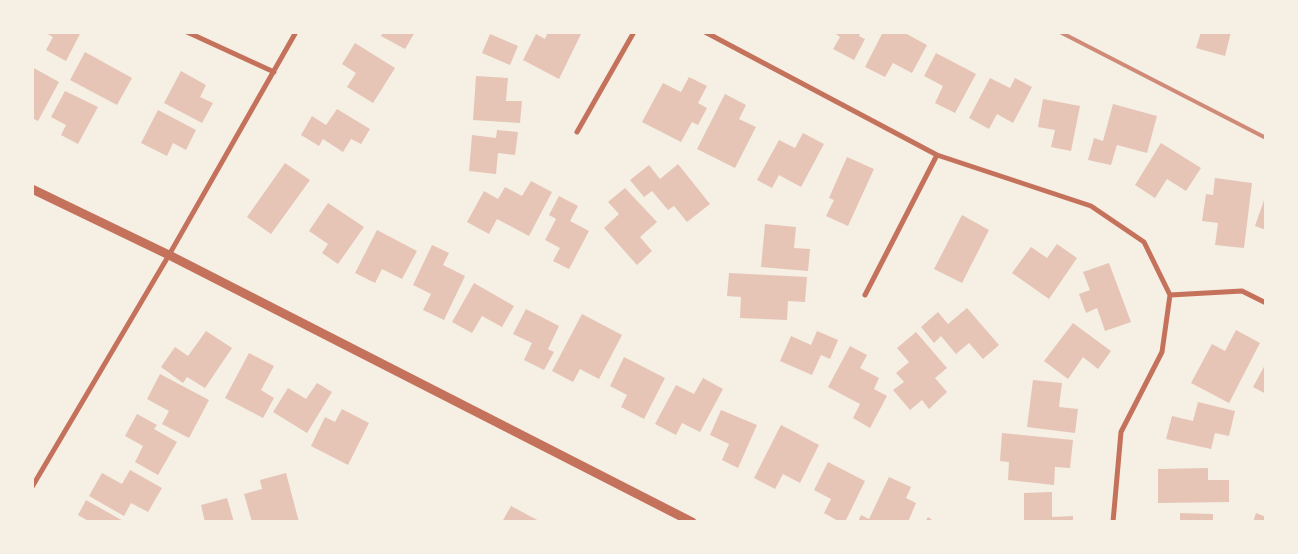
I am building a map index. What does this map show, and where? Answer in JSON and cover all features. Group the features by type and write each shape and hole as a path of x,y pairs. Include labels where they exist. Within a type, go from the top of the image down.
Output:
{"street":[{"path":"187,32 274,72"},
{"path":"32,487 169,255 296,32"},
{"path":"577,132 634,32"},
{"path":"705,32 937,155 1091,206 1144,242 1170,295 1162,352 1121,432 1113,522"},
{"path":"865,295 937,155"},
{"path":"32,189 169,255 692,522"},
{"path":"1170,295 1242,291 1266,303"}],"building":[{"path":"44,32 81,32 66,61 46,50 53,37"},
{"path":"383,32 415,32 405,49 381,36"},
{"path":"548,32 582,32 559,79 523,60 536,34 545,39"},
{"path":"833,32 861,32 859,36 865,39 854,60 833,49 840,37"},
{"path":"883,32 903,32 927,45 912,73 893,63 885,77 865,67"},
{"path":"1201,32 1231,32 1225,56 1196,48"},
{"path":"490,34 518,46 510,65 482,53"},
{"path":"355,43 395,68 373,103 347,87 356,73 342,64"},
{"path":"85,52 132,78 117,105 70,80"},
{"path":"936,53 976,74 955,113 935,103 943,86 924,76"},
{"path":"32,67 59,82 38,121 32,118"},
{"path":"181,71 206,85 200,97 213,103 202,123 164,103"},
{"path":"476,76 508,78 506,101 522,101 520,123 473,120"},
{"path":"689,77 707,86 698,103 707,108 698,125 692,122 681,142 642,122 663,83 681,92"},
{"path":"990,78 1010,88 1015,78 1032,87 1013,123 997,114 989,129 969,118"},
{"path":"65,91 98,107 78,144 61,135 66,125 51,117"},
{"path":"725,94 746,105 739,119 756,127 735,168 697,149"},
{"path":"1043,99 1080,106 1071,151 1051,147 1055,130 1038,127"},
{"path":"1113,104 1157,116 1147,153 1117,145 1111,165 1088,160 1094,138 1103,141"},
{"path":"337,109 370,129 361,144 351,139 343,152 323,139 319,146 301,135 312,116 326,125"},
{"path":"158,110 196,130 186,150 173,143 167,156 141,143"},
{"path":"497,130 518,132 515,155 498,153 496,174 469,171 472,135 496,138"},
{"path":"803,133 824,144 801,187 779,175 772,188 757,180 779,140 795,148"},
{"path":"1161,143 1201,168 1186,191 1167,179 1155,198 1135,185"},
{"path":"847,157 874,169 848,226 826,216 834,200 829,198"},
{"path":"285,163 310,180 271,234 247,217"},
{"path":"678,164 710,204 687,222 674,206 668,210 652,191 644,197 630,180 649,165 660,179"},
{"path":"1215,178 1252,183 1244,248 1215,245 1218,223 1202,221 1206,194 1213,195"},
{"path":"531,181 552,192 529,236 497,219 489,234 467,222 484,191 498,199 505,187 522,196"},
{"path":"625,188 657,222 640,237 652,251 637,265 604,228 619,214 608,202"},
{"path":"559,196 578,206 570,221 589,231 569,269 553,261 560,248 545,240 556,219 549,215"},
{"path":"1264,200 1266,201 1266,230 1255,226"},
{"path":"328,203 364,227 338,264 322,253 328,244 309,231"},
{"path":"962,215 989,230 962,283 934,269"},
{"path":"765,224 796,227 794,248 810,249 808,271 761,267"},
{"path":"377,230 417,251 402,279 382,269 375,283 355,273"},
{"path":"1057,244 1077,258 1049,299 1012,273 1031,247 1047,258"},
{"path":"432,245 449,253 443,265 465,276 444,320 423,310 431,294 413,285"},
{"path":"1109,263 1131,322 1105,331 1097,308 1086,313 1079,294 1090,290 1083,272"},
{"path":"729,273 807,277 805,302 788,301 787,320 740,318 741,297 727,296"},
{"path":"474,283 514,306 502,327 482,316 472,333 452,322"},
{"path":"967,308 999,345 983,359 969,343 956,354 941,336 934,343 921,327 938,312 948,324"},
{"path":"526,309 559,326 548,349 554,352 544,370 524,360 532,343 513,334"},
{"path":"582,314 622,335 599,379 580,369 573,382 552,371"},
{"path":"1073,323 1111,351 1098,369 1083,357 1068,379 1044,361"},
{"path":"1236,330 1260,343 1229,403 1191,383 1212,344 1225,351"},
{"path":"206,331 232,348 205,388 187,377 183,383 161,367 175,347 188,356"},
{"path":"817,331 838,340 830,359 821,355 812,375 780,361 791,336 811,345"},
{"path":"916,332 947,368 935,378 947,392 929,409 922,400 910,410 893,390 904,382 896,373 909,362 897,348"},
{"path":"850,346 867,355 860,368 879,378 874,389 887,396 870,428 853,418 860,404 828,387"},
{"path":"249,353 274,366 261,390 274,398 263,418 225,398"},
{"path":"624,357 665,378 644,419 621,407 627,395 610,386"},
{"path":"1266,363 1266,394 1253,387"},
{"path":"160,374 209,400 189,438 162,424 169,411 147,399"},
{"path":"703,378 723,389 700,432 682,423 676,435 655,424 676,385 694,394"},
{"path":"1033,380 1062,383 1059,407 1078,409 1075,433 1027,427"},
{"path":"317,383 332,392 307,433 273,412 288,388 306,399"},
{"path":"1198,402 1235,411 1229,436 1215,433 1211,449 1166,439 1172,416 1193,421"},
{"path":"342,409 369,423 348,465 311,446 325,417 335,422"},
{"path":"721,410 757,425 738,468 722,460 729,444 710,435"},
{"path":"137,414 157,425 154,429 177,442 158,475 135,462 143,446 125,436"},
{"path":"781,425 819,445 800,483 783,474 775,489 754,478"},
{"path":"1002,433 1073,440 1070,468 1055,467 1054,485 1008,480 1009,462 1000,461"},
{"path":"828,462 865,481 845,522 840,522 824,513 831,499 814,490"},
{"path":"1208,468 1208,480 1229,480 1229,502 1158,503 1158,469"},
{"path":"130,470 162,488 148,512 131,503 124,516 89,496 102,473 122,484"},
{"path":"286,473 299,522 252,522 244,494 262,489 260,480"},
{"path":"889,477 911,487 906,498 916,503 908,522 858,522 861,515 869,519"},
{"path":"1052,492 1052,517 1073,516 1073,522 1024,522 1024,493"},
{"path":"227,498 234,522 205,522 201,505"},
{"path":"86,500 125,522 90,522 78,515"},
{"path":"511,506 541,522 502,522"},
{"path":"1180,513 1213,514 1213,522 1180,522"},
{"path":"1256,513 1266,517 1266,522 1253,522"},
{"path":"928,517 935,522 925,522"}],"railway":[{"path":"1060,32 1266,138"}]}
